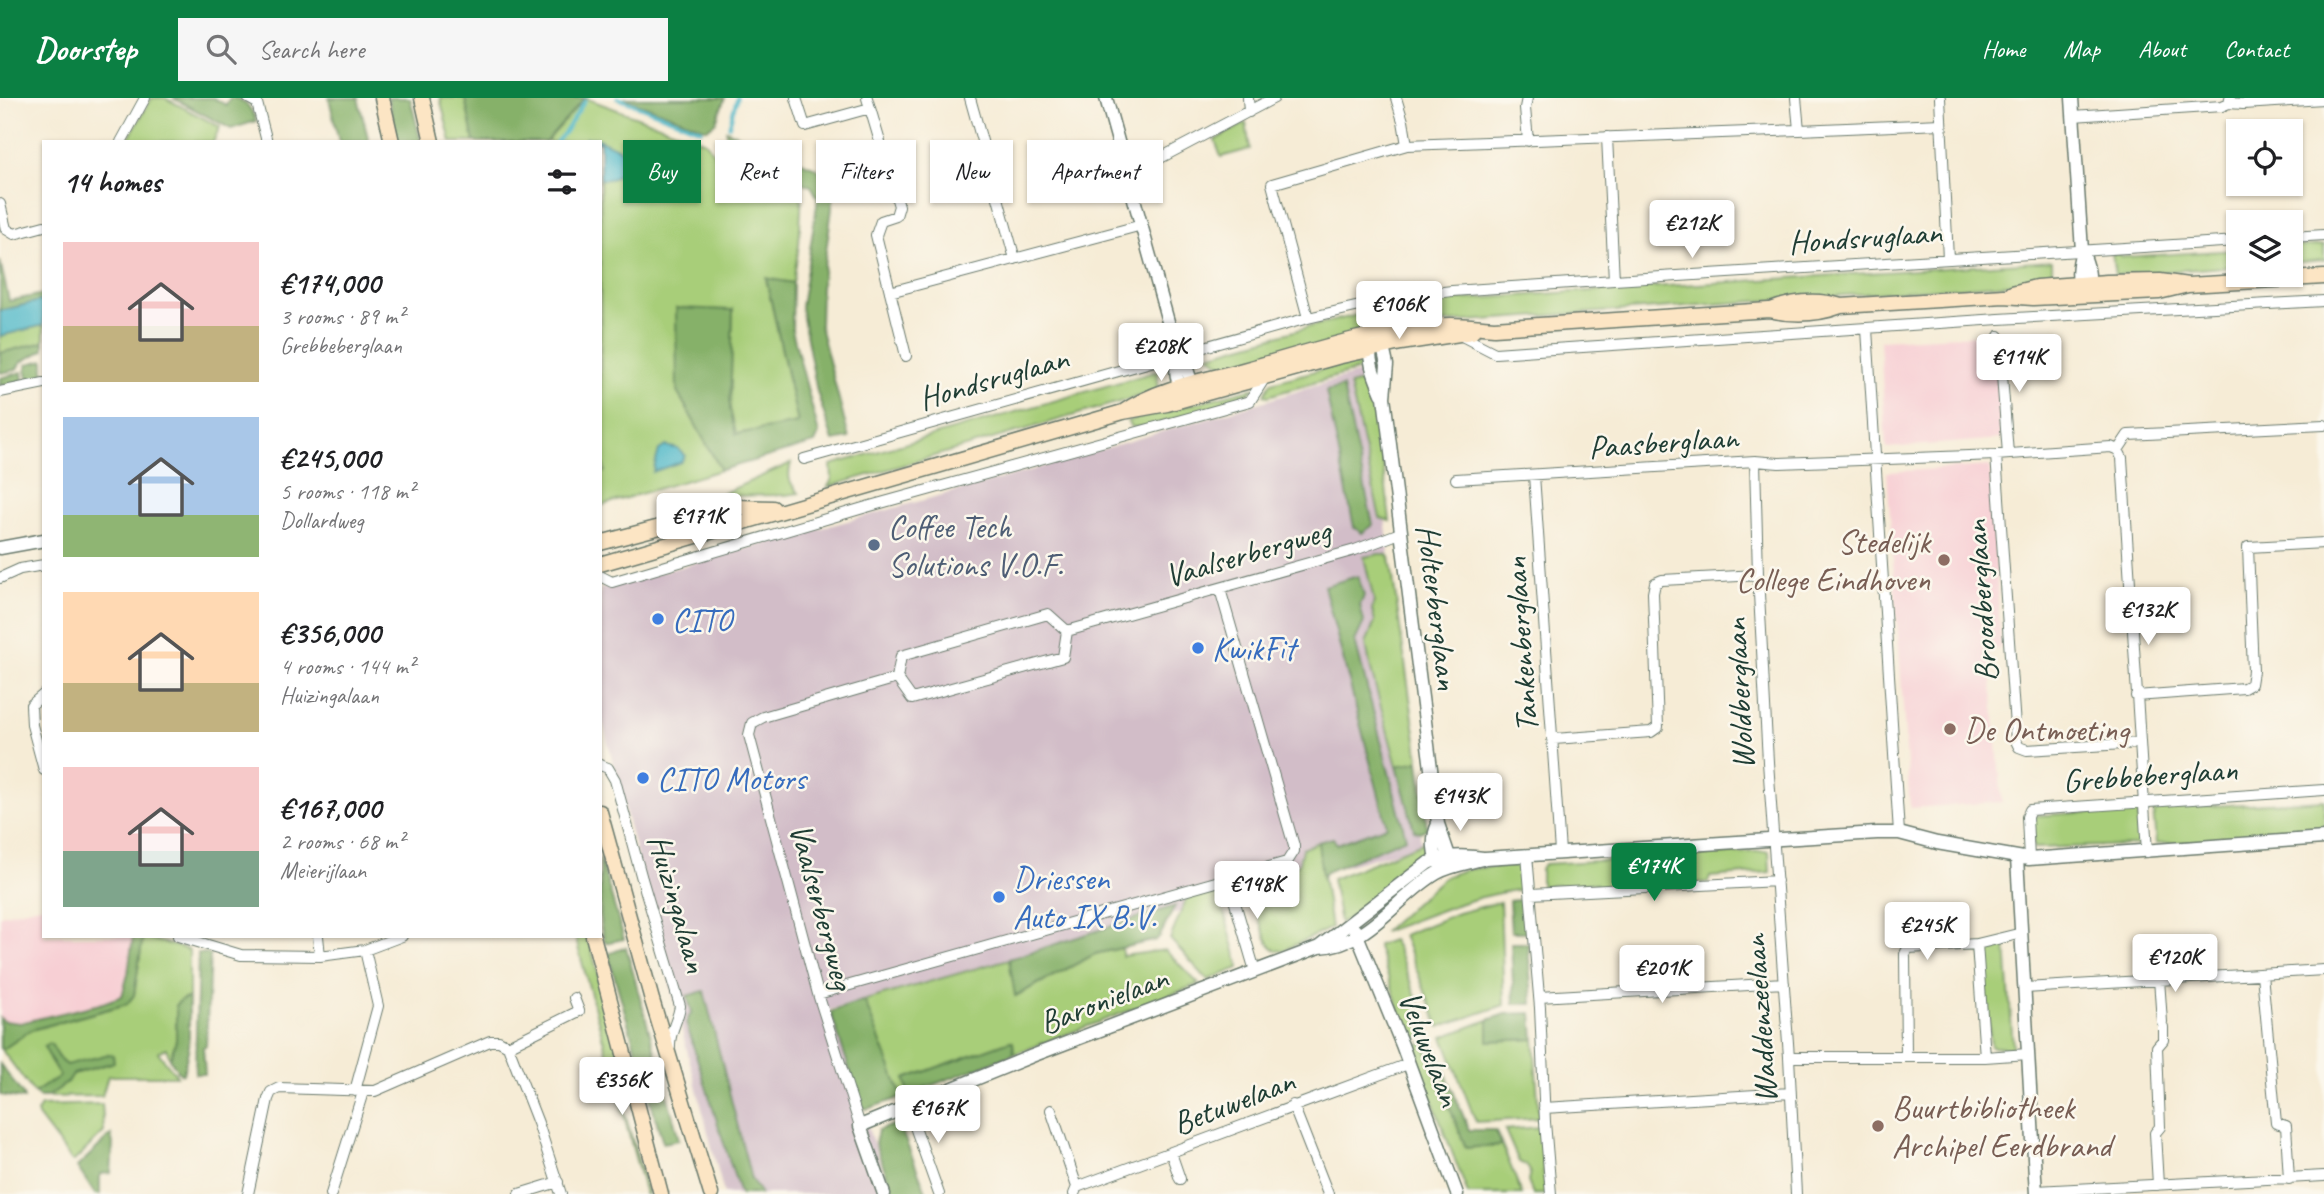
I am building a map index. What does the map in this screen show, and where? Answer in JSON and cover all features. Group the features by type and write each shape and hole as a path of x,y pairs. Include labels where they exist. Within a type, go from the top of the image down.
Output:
{"main road":[{"path":"382,98 392,140"},
{"path":"422,98 432,140"},
{"name":"Hondsruglaan","path":"1187,389 1266,375 1375,344 1413,328 1450,325 1494,328 1769,310 1790,303 1824,301 1841,306 2004,296 2033,298 2084,288 2159,292 2188,285 2324,277"},
{"name":"Hondsruglaan","path":"602,563 1123,412 1143,410 1187,389 1375,344 1460,335 1494,328"},
{"name":"Hondsruglaan","path":"602,542 735,507 787,509"},
{"name":"Huizingalaan","path":"602,819 652,1000 711,1194"},
{"path":"594,938 661,1194"}],"street":[{"path":"122,140 145,98"},
{"path":"248,98 257,103 266,140"},
{"path":"796,98 805,126 868,103 899,206 896,216 881,221 876,235 906,356"},
{"path":"970,98 1015,259"},
{"path":"1106,98 1118,140"},
{"path":"1248,98 1249,112"},
{"path":"1163,157 1274,98"},
{"path":"1396,98 1407,145"},
{"path":"1527,98 1525,108 1528,141"},
{"path":"1796,98 1798,130"},
{"path":"1940,98 1948,259"},
{"path":"2072,98 2082,251 2078,266 2084,288"},
{"path":"2073,116 2222,106 2230,100 2243,104 2324,99"},
{"path":"1308,318 1272,184 1407,145 1941,124"},
{"path":"1607,137 1614,280"},
{"path":"1136,203 1177,354 1187,366 1187,389"},
{"path":"0,204 6,229 14,234 42,227"},
{"path":"890,292 1142,225"},
{"path":"2303,236 2324,235"},
{"name":"Hondsruglaan","path":"804,459 1308,318 1395,298 1614,280 2226,242"},
{"path":"1460,335 1495,353 2324,301"},
{"path":"1867,328 1899,834"},
{"path":"1999,336 2008,454"},
{"name":"Holterberglaan","path":"1375,344 1373,369 1384,397 1443,862"},
{"path":"602,577 612,582 870,506 1250,401 1266,375"},
{"path":"0,392 42,383"},
{"path":"2147,852 2122,458 2118,450 2128,435 2324,425"},
{"name":"Paasberglaan","path":"1456,479 1755,461 1779,463 1874,460 2111,447 2118,450"},
{"name":"Broodberglaan","path":"1996,455 2016,741 2019,747 2027,750 2140,743"},
{"name":"Woldberglaan","path":"1755,461 1758,575 1774,841"},
{"name":"Tankenberglaan","path":"1534,475 1560,852"},
{"name":"Vaalserbergweg","path":"1067,631 1355,550 1400,533"},
{"path":"0,548 42,540"},
{"path":"2136,696 2244,688 2251,684 2253,671 2248,547 2324,544"},
{"path":"0,578 20,569 42,565"},
{"path":"1554,739 1651,732 1658,727 1653,593 1655,583 1662,580 1758,575"},
{"path":"818,994 1287,862 1294,851 1220,589"},
{"path":"1048,614 1067,631 1063,657 912,699 897,678 901,656 1048,614"},
{"name":"Vaalserbergweg","path":"884,1194 818,994 750,735 752,723 763,717 897,678"},
{"path":"42,696 32,705 32,725 42,762"},
{"name":"Huizingalaan","path":"604,767 615,780 680,1006 678,1020 669,1037 670,1055"},
{"name":"Grebbeberglaan","path":"2023,859 2030,810 2324,790"},
{"path":"1443,862 1463,855 1485,858 1877,833 1899,834 2023,859 2324,838"},
{"name":"Waddenzeelaan","path":"1774,841 1796,1194"},
{"path":"1527,855 1551,1194"},
{"path":"2023,859 2022,933 2036,1192 2324,1176"},
{"name":"Baronielaan","path":"908,1107 1032,1056 1319,947 1428,863 1443,862"},
{"name":"Baronielaan","path":"1319,947 1337,946 1357,936 1436,874 1443,862"},
{"path":"1228,879 1255,971"},
{"path":"1531,894 1776,881"},
{"name":"Veluwelaan","path":"1351,923 1457,1194"},
{"path":"1906,1055 1905,954 1908,948 1977,944 2022,933"},
{"path":"184,938 241,955 320,956 365,950 397,938"},
{"path":"318,938 320,956"},
{"path":"1977,944 1985,1056"},
{"path":"331,1194 359,1091 378,1006 365,950"},
{"path":"2025,988 2324,970"},
{"path":"2262,974 2276,1123 2286,1126 2289,1179"},
{"path":"2158,1185 2155,1133 2160,1127 2157,1047 2163,1040 2159,979"},
{"path":"1539,996 1784,983"},
{"path":"508,1046 579,1011 574,998"},
{"path":"248,1194 271,1092 279,1088 375,1091 490,1041 499,1041 508,1046 538,1123 561,1194"},
{"path":"1789,1057 2028,1054"},
{"name":"Betuwelaan","path":"1075,1191 1293,1105 1408,1064"},
{"path":"1545,1108 1790,1093"},
{"path":"1293,1105 1328,1194"},
{"path":"860,1126 908,1107 939,1194"},
{"path":"1051,1110 1075,1191"},
{"path":"1171,1153 1180,1179"},
{"path":"519,1194 558,1182"}],"shaded area":[{"path":"1996,334 2001,439 1886,448 1880,340"},
{"path":"1369,370 1421,845 829,1010 890,1194 724,1194 602,720 602,588 1022,473"},
{"path":"1990,466 2001,648 1989,650 2002,802 1910,808 1887,472"},
{"path":"42,905 42,938 133,938 126,998 15,1025 0,1019 0,915"}],"green space":[{"path":"152,98 165,98 220,127 214,140 127,140"},
{"path":"173,98 213,98 226,105 230,98 235,98 247,105 256,121 231,129"},
{"path":"329,98 358,98 368,140 339,140"},
{"path":"388,98 410,98 420,140 398,140"},
{"path":"440,98 465,98 474,140 450,140"},
{"path":"465,98 585,98 548,140 474,140"},
{"path":"585,98 700,140 623,140 623,203 701,203 701,140 706,142 715,156 715,203 801,203 793,283 766,279 798,423 736,434 730,409 733,310 677,391 721,470 602,505 602,473 605,471 602,463 602,140 548,140"},
{"path":"624,98 725,98 716,122 707,129"},
{"path":"1246,123 1250,149 1221,157 1215,140"},
{"path":"726,130 750,140 727,140"},
{"path":"802,162 816,168 816,195 811,186 802,183"},
{"path":"817,203 833,203 821,287 820,326 849,438 833,441 817,392 801,307"},
{"path":"2324,245 2324,260 2303,262 2303,246"},
{"path":"2226,251 2226,267 2115,275 2112,254 2123,257"},
{"path":"0,261 9,301 42,294 42,300 0,311"},
{"path":"2052,261 2052,281 1410,325 1407,303"},
{"path":"766,278 793,283 792,330 819,434 815,443 721,470 677,391 676,308 733,310 730,409 736,434 798,423"},
{"path":"1390,307 1396,328 1225,372 1222,365 1209,355 1312,326"},
{"path":"42,326 42,342 0,353 0,336"},
{"path":"42,342 42,351 21,362 16,370 0,373 0,353"},
{"path":"42,360 42,377 29,380 27,364"},
{"path":"1344,363 1365,368 1264,395 1271,383"},
{"path":"1158,371 1157,391 828,487 832,479 831,465"},
{"path":"22,372 23,381 0,386 0,378"},
{"path":"1373,379 1390,521 1380,518 1350,385"},
{"path":"1343,387 1373,525 1362,533 1354,527 1326,391"},
{"path":"1254,388 1243,400 1146,427 1131,427 1127,421"},
{"path":"791,463 790,480 799,493 717,496"},
{"path":"1379,554 1390,557 1419,761 1397,766 1366,643 1375,622 1372,610 1374,601 1364,557"},
{"path":"1358,576 1364,596 1360,605 1364,622 1355,641 1406,838 1326,872 1322,877 1318,842 1333,838 1337,844 1387,826 1324,586"},
{"path":"1419,761 1427,829 1420,832 1414,830 1397,766"},
{"path":"2324,800 2324,834 2156,844 2153,809"},
{"path":"2137,809 2139,845 2035,848 2033,845 2031,816"},
{"path":"1427,841 1424,851 1405,875 1377,899 1340,923 1332,879"},
{"path":"1318,842 1331,928 1282,951 1275,950 1269,944 1245,882 1294,868 1299,863 1302,849"},
{"path":"1769,851 1770,872 1710,877 1708,882 1597,889 1596,883 1541,886 1541,869 1544,864"},
{"path":"602,865 624,939 605,943 602,932"},
{"path":"1524,865 1525,889 1470,900 1383,932 1443,878 1472,869"},
{"path":"1211,890 1219,893 1239,968 1208,980 1170,939 1187,897"},
{"path":"1526,899 1528,932 1511,932 1509,901"},
{"path":"1500,902 1504,1005 1439,1027 1403,935 1458,913"},
{"path":"1175,906 1156,940 1095,954 1015,996 1009,959"},
{"path":"133,938 143,938 134,995 127,1004 31,1030 2,1050 0,1048 0,1018 20,1023 100,1004 122,996"},
{"path":"143,938 189,950 189,998 182,999 176,1005 176,1040 170,1059 166,1048 158,1052 177,1076 108,1076 102,1096 47,1097 67,1083 73,1074 112,1063 66,1065 51,1045 48,1057 60,1076 34,1093 2,1050 31,1030 127,1004 134,995"},
{"path":"576,938 589,938 618,1050 620,1091 648,1194 645,1194"},
{"path":"1392,940 1430,1032 1410,1041 1378,947"},
{"path":"1511,943 1528,943 1532,1004 1514,1004"},
{"path":"2006,945 2013,1048 1991,1047 1981,947"},
{"path":"626,947 679,1140 663,1143 608,954"},
{"path":"1122,948 1122,956 1165,950 1199,984 1014,1054 1013,1042 1010,1041 905,1079 909,1094 902,1097 862,1001 1009,959 1016,996 1095,954"},
{"path":"198,953 210,954 206,1046 203,1047 205,1074 195,1074"},
{"path":"704,991 751,1179 761,1194 740,1194 686,1023 692,1011 687,996"},
{"path":"189,998 189,1046 183,1074 179,1073 170,1059 176,1040 176,1005 182,999"},
{"path":"865,1002 902,1097 867,1109 862,1107 831,1013"},
{"path":"1532,1013 1534,1039 1488,1041 1488,1020 1505,1014"},
{"path":"1488,1020 1489,1041 1534,1039 1539,1118 1476,1122 1443,1037"},
{"path":"1432,1040 1469,1130 1496,1131 1502,1145 1466,1148 1424,1043"},
{"path":"1013,1042 1014,1054 909,1094 905,1079"},
{"path":"1424,1043 1466,1148 1502,1145 1522,1194 1468,1194 1412,1047"},
{"path":"51,1044 66,1065 109,1054 113,1055 114,1062 73,1074 67,1083 47,1097 39,1097 34,1093 60,1076 44,1047"},
{"path":"0,1064 23,1095 24,1099 0,1095"},
{"path":"102,1104 104,1132 73,1162 37,1112 41,1106"},
{"path":"894,1125 903,1134 927,1194 894,1194 875,1144 878,1130"},
{"path":"1540,1127 1545,1194 1533,1194 1528,1182 1530,1171 1526,1165 1519,1162 1505,1130"},
{"path":"111,1135 111,1173 100,1174 100,1194 95,1194 77,1167"}],"water":[{"path":"602,141 623,151 623,169 612,178 602,179"},
{"path":"42,300 42,326 0,336 0,311"},
{"path":"666,446 678,449 685,456 681,462 653,472 659,450"}],"waterway":[{"path":"617,98 701,130"},
{"path":"729,126 737,98"},
{"path":"558,140 585,101"}],"place":[{"name":"Coffee Tech Solutions V.O.F.","path":"874,545"},
{"name":"Stedelijk College Eindhoven","path":"1944,560"},
{"name":"CITO","path":"658,619"},
{"name":"KwikFit","path":"1198,648"},
{"name":"De Ontmoeting","path":"1950,729"},
{"name":"CITO Motors","path":"643,778"},
{"name":"Driessen Auto IX B.V.","path":"999,897"},
{"name":"Buurtbibliotheek Archipel Eerdbrand","path":"1878,1126"}]}
